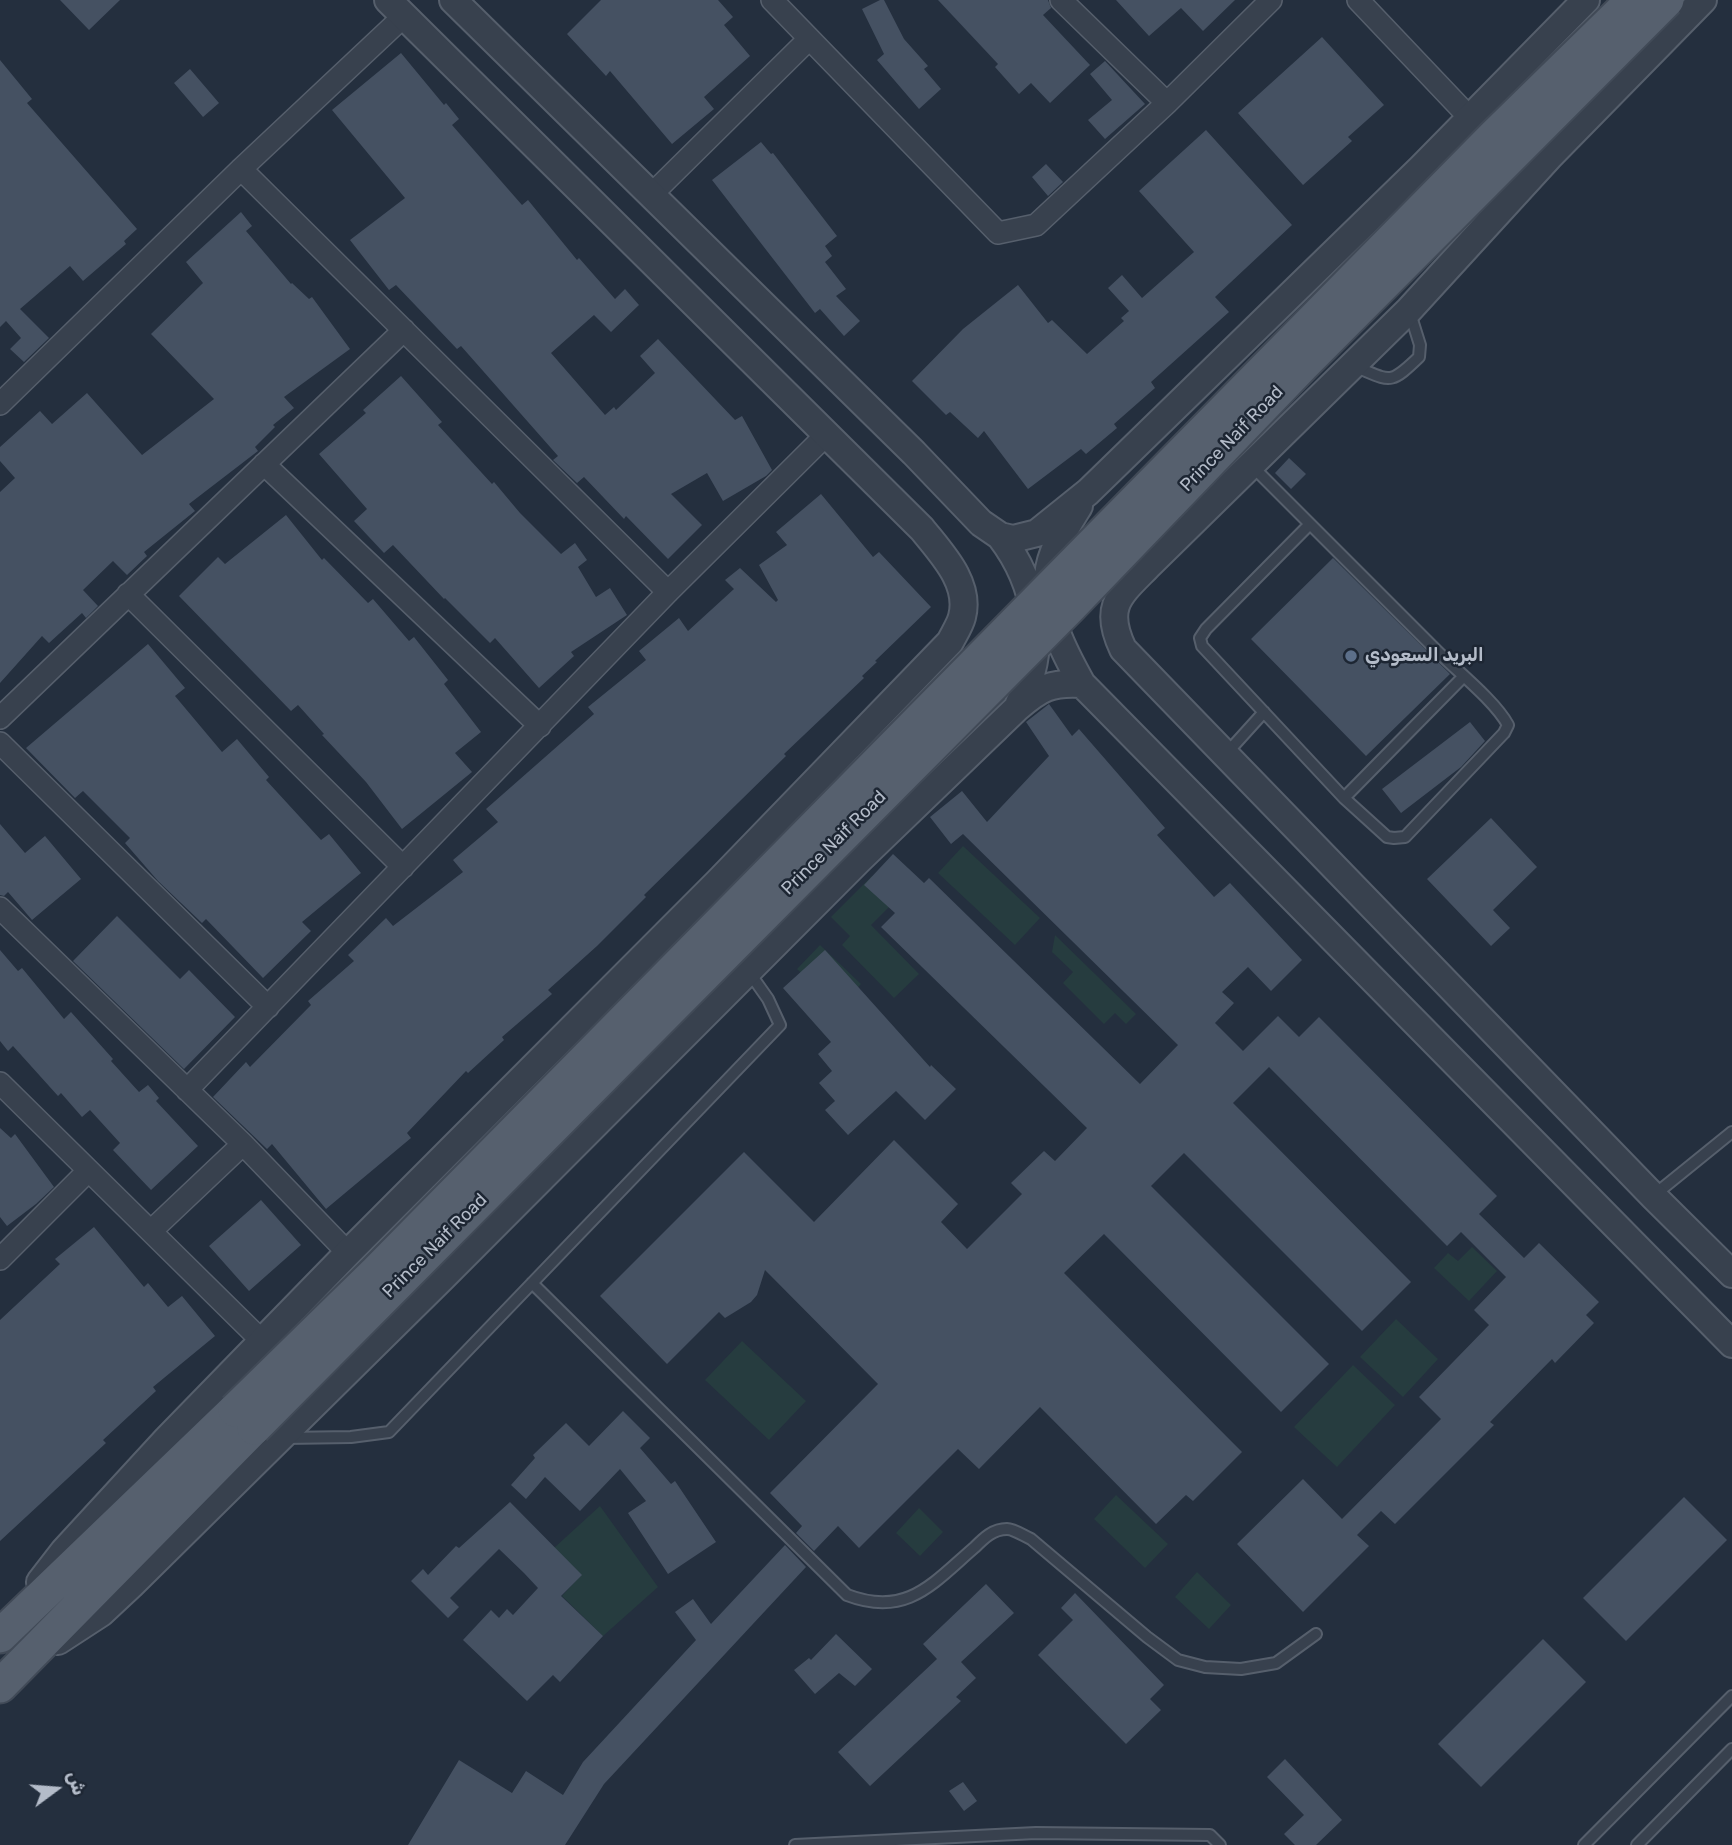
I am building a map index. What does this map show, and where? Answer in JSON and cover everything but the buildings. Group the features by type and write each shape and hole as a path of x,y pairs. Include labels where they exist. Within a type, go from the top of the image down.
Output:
{"main road":[{"name":"Prince Naif Road","path":"0,1635 256,1425 395,1252 1494,136 1633,0"},
{"name":"Prince Naif Road","path":"10,1676 1069,608 1303,365 1667,0"}],"street":[{"path":"453,0 981,523 1000,536 1017,560 1030,596 1035,621 1036,658 1028,686 1017,708"},
{"path":"772,0 998,233 1036,225 1167,103 1271,0"},
{"path":"1061,0 1167,103"},
{"path":"1358,0 1470,118"},
{"path":"1000,536 1013,539 1037,533 1088,492 1470,118 1586,0"},
{"path":"1703,0 1549,157 1409,310 1121,594 1113,611 1115,633 1123,649 1653,1196 1732,1274"},
{"path":"0,1635 64,1551 167,1439 348,1253 718,882 950,642 962,617 964,600 959,580 922,529 396,8 241,169 4,391"},
{"path":"651,195 808,40"},
{"path":"241,169 668,592"},
{"path":"0,718 404,330"},
{"path":"1161,421 1130,468 1124,483 1122,502 1127,515 1142,528 1150,530 1160,528 1216,499"},
{"path":"187,1090 668,592 828,433"},
{"path":"264,464 540,726"},
{"path":"1088,492 1058,543 1048,575 1052,616 1069,660 1082,684 1732,1344"},
{"path":"128,594 403,867"},
{"path":"256,1425 749,972 1017,708 1037,691 1051,685 1062,682 1082,684"},
{"path":"842,753 914,700 937,696 956,711 965,727 965,741 934,787"},
{"path":"0,743 268,1007"},
{"path":"0,908 243,1144 348,1253"},
{"path":"0,1083 262,1342"},
{"path":"151,1230 243,1144"},
{"path":"0,1259 88,1171"}],"lane":[{"path":"1352,365 1386,379 1399,376 1409,367 1419,357 1420,345 1409,310"},
{"path":"1251,465 1503,715 1508,725 1504,733 1405,837 1387,837 1344,798 1202,646 1200,638 1206,629 1310,524"},
{"path":"1344,798 1463,677"},
{"path":"1225,756 1264,712"},
{"path":"256,1425 351,1437 389,1432 780,1025 768,999 749,972"},
{"path":"1653,1196 1732,1132"},
{"path":"532,1283 847,1595 882,1604 915,1595 924,1591 992,1531 1009,1528 1031,1539 1178,1660 1205,1667 1241,1669 1276,1663 1315,1634"},
{"path":"1584,1845 1732,1696"},
{"path":"1637,1845 1732,1749"},
{"path":"795,1845 1049,1833 1210,1835 1220,1845"}],"green space":[{"path":"963,846 1040,918 1015,945 938,873"},
{"path":"872,876 895,901 871,925 919,974 894,998 842,945 850,936 831,917"},
{"path":"1055,935 1136,1014 1126,1024 1115,1013 1104,1024 1063,983 1073,972 1052,952"},
{"path":"820,945 861,984 838,1008 797,969"},
{"path":"1472,1247 1497,1271 1469,1301 1434,1268 1448,1253 1458,1261"},
{"path":"1396,1319 1438,1359 1403,1397 1360,1357"},
{"path":"742,1341 806,1401 769,1440 705,1380"},
{"path":"1353,1365 1395,1405 1337,1467 1294,1427"},
{"path":"1116,1495 1168,1544 1145,1568 1094,1519"},
{"path":"600,1506 658,1587 603,1636 562,1596 581,1575 554,1548"},
{"path":"919,1508 943,1532 920,1556 896,1533"},
{"path":"1197,1572 1231,1605 1209,1629 1175,1597"}],"place":[{"name":"البريد السعودي","path":"1351,656"}]}
